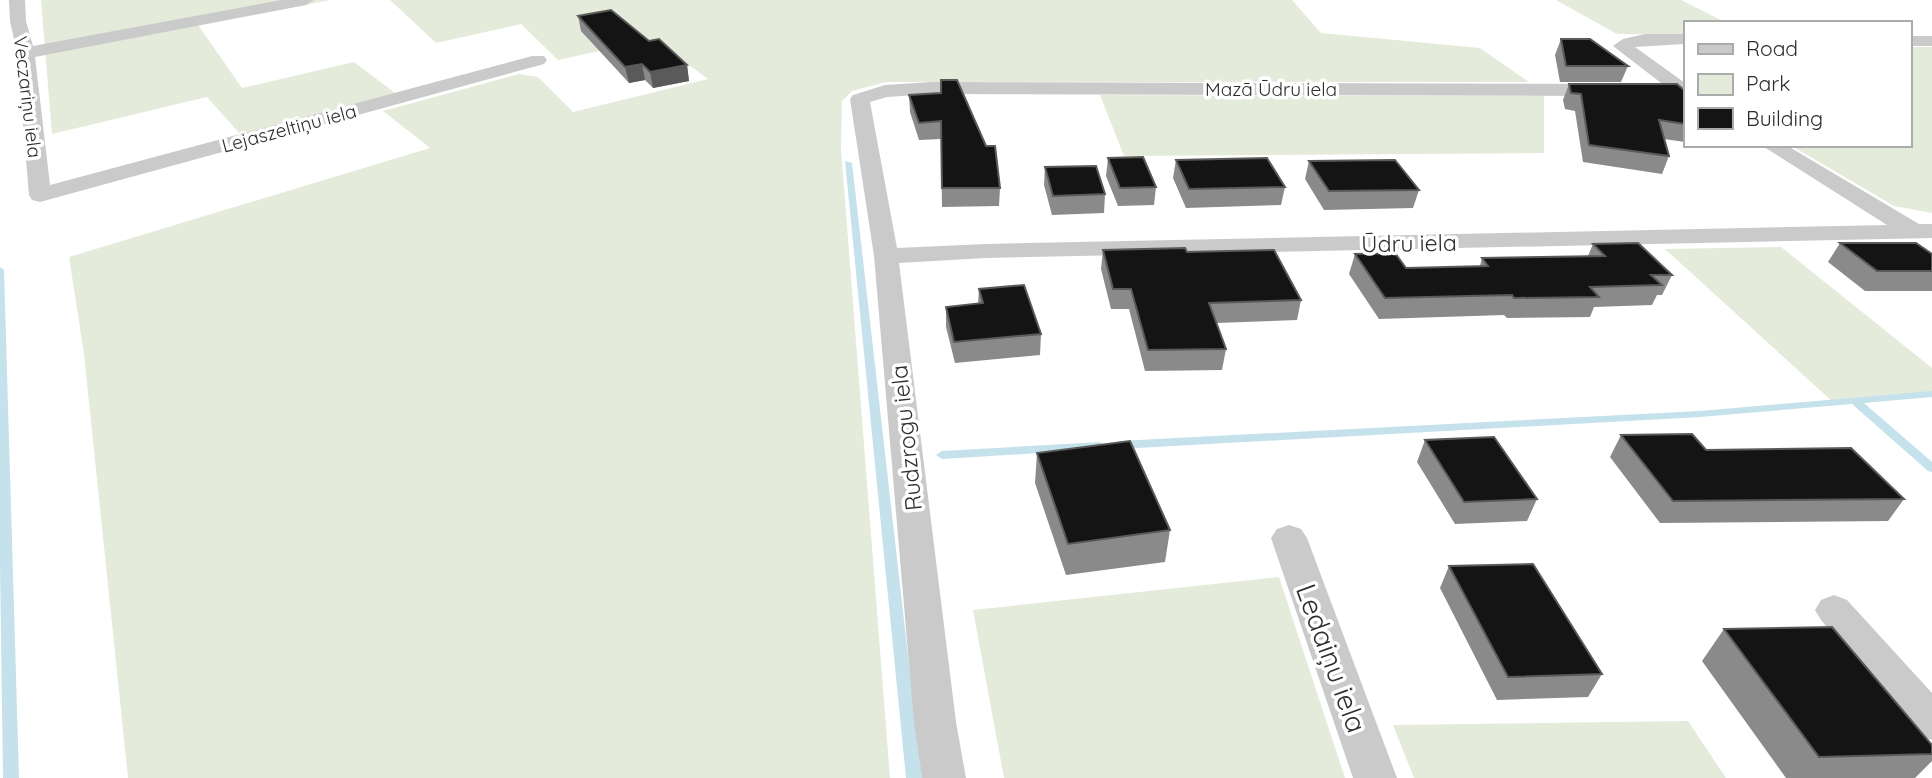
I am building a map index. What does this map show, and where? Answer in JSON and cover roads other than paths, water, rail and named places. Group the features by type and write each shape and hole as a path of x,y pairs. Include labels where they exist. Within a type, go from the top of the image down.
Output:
{"street":[{"name":"Veczariņu iela","path":"18,0 18,21 26,53 40,195"},
{"path":"26,53 306,0"},
{"path":"1684,39 1648,39 1631,41 1622,46 1684,91"},
{"path":"1911,41 1932,41"},
{"name":"Lejaszeltiņu iela","path":"40,195 538,60"},
{"name":"Mazā Ūdru iela","path":"860,99 885,91 932,88 1627,90"},
{"path":"1655,90 1684,91"},
{"name":"Rudzrogu iela","path":"860,99 886,256 935,722 944,778"},
{"path":"1775,147 1923,231"},
{"name":"Ūdru iela","path":"886,256 986,251 1923,231"},
{"name":"Ledaiņu iela","path":"1289,538 1374,778"},
{"path":"1834,610 1932,722"}],"waterway":[{"path":"848,163 914,778"},
{"path":"0,270 11,778"},
{"path":"1119,445 1700,414 1932,394"},
{"path":"1855,401 1932,468"},
{"path":"942,455 1100,446"}]}
